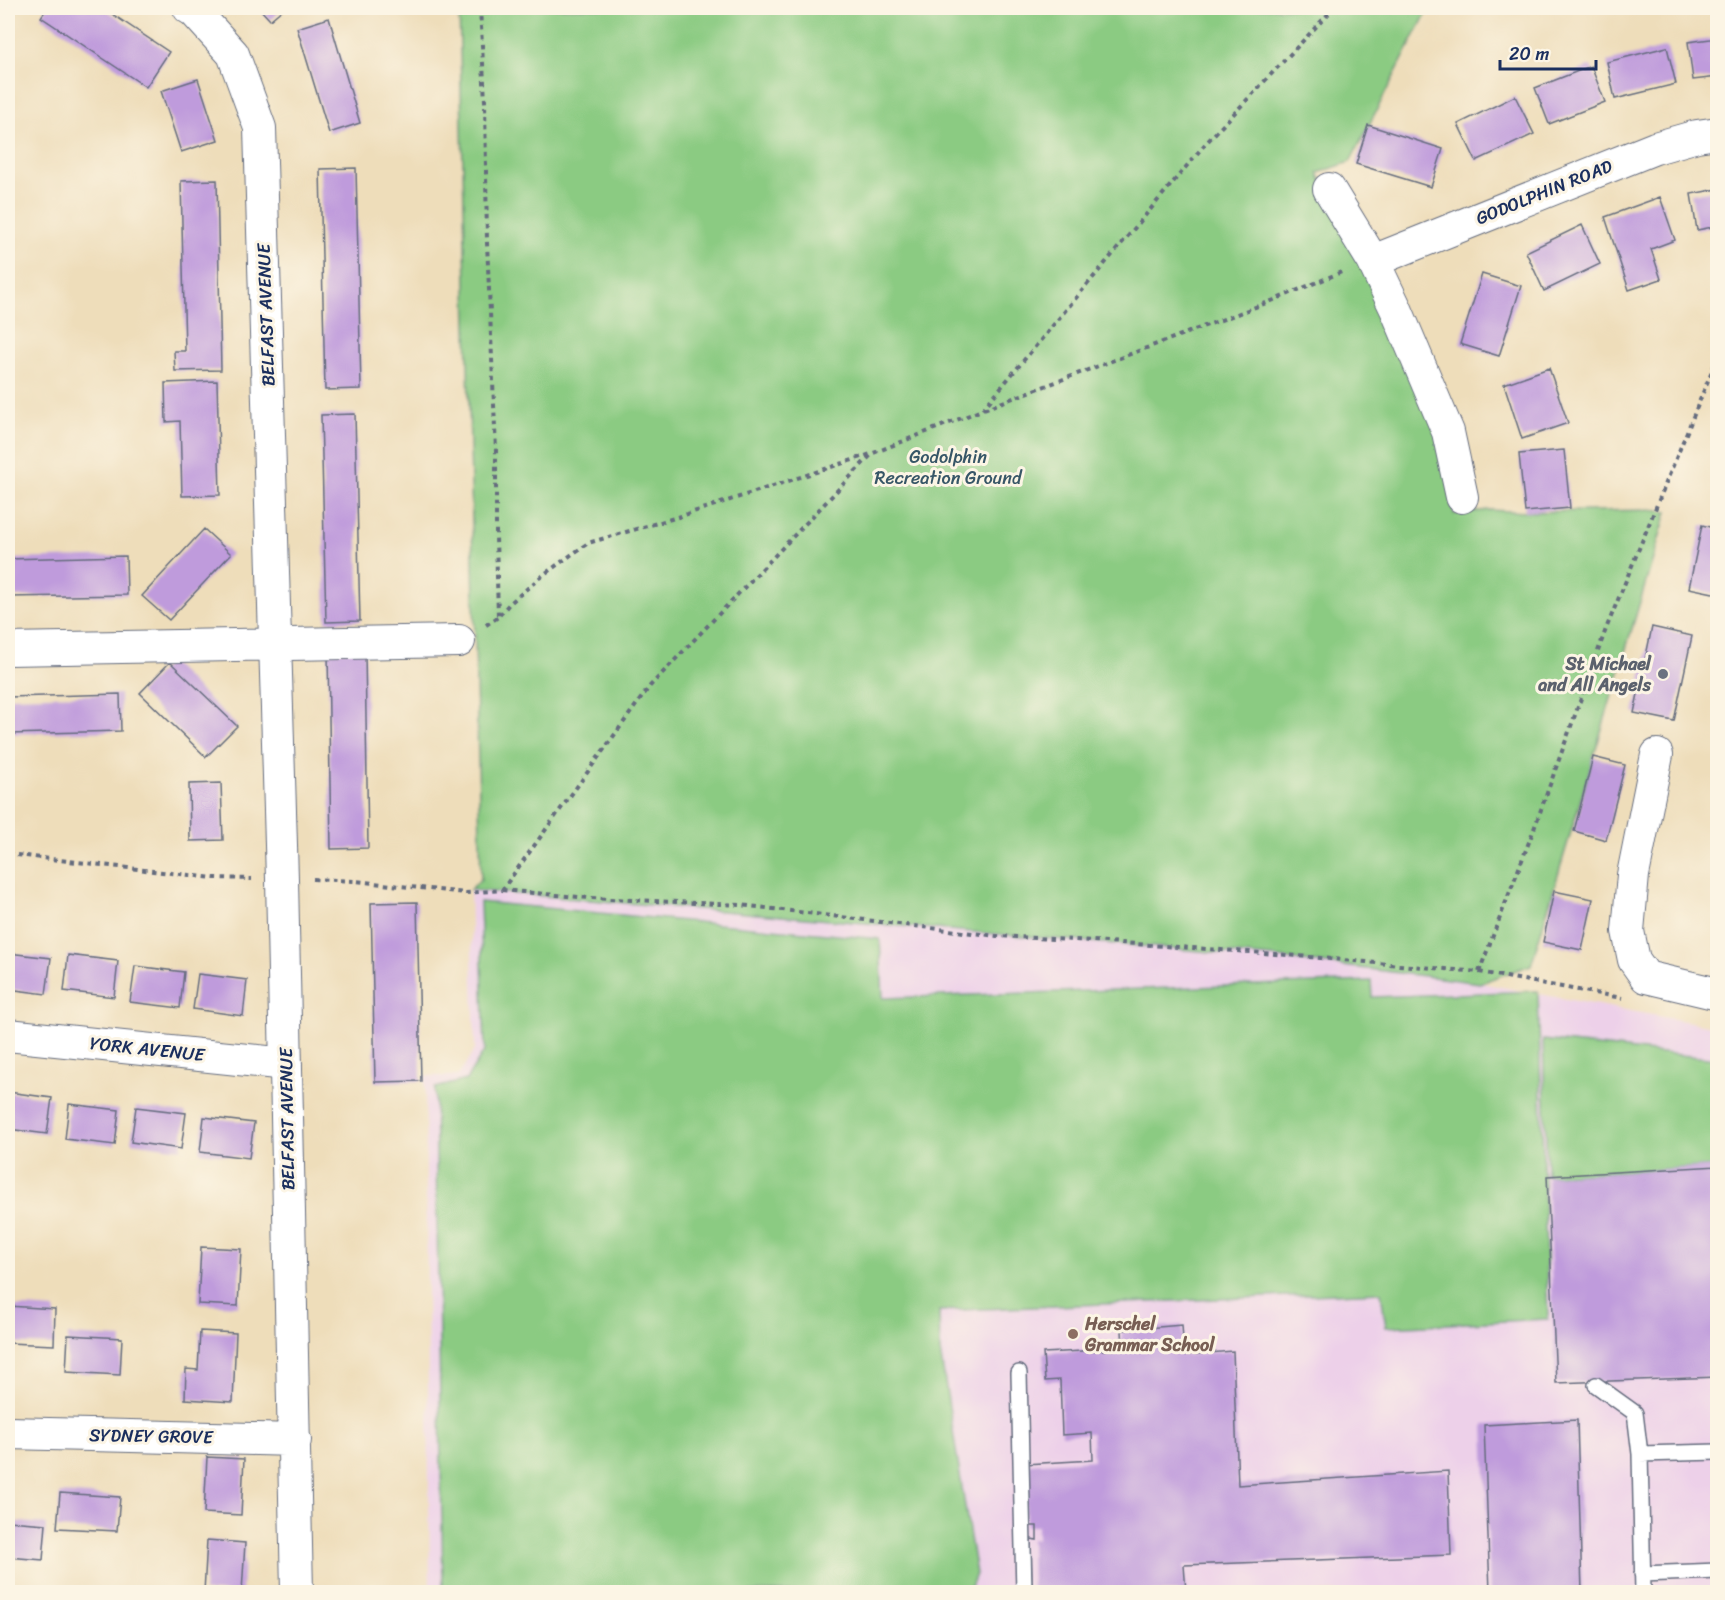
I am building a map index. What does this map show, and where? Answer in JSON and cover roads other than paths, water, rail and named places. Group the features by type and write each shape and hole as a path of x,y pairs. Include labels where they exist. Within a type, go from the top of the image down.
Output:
{"street":[{"name":"BELFAST AVENUE","path":"189,8 233,54 260,128 282,879 297,1593"},
{"name":"GODOLPHIN ROAD","path":"1373,261 1655,148 1697,136 1718,133"},
{"path":"1329,189 1373,261 1396,309 1448,432 1462,497"},
{"path":"8,649 459,641"},
{"path":"1657,755 1633,875 1628,931 1634,960 1646,977 1718,994"},
{"name":"YORK AVENUE","path":"8,1035 286,1064"},
{"name":"SYDNEY GROVE","path":"8,1433 295,1440"}],"lane":[{"path":"1019,1373 1024,1593"},
{"path":"1596,1385 1635,1413 1640,1454 1643,1593"},
{"path":"1640,1454 1718,1452"},
{"path":"1642,1574 1718,1571"}],"place":[{"name":"St Michael and All Angels","path":"1663,674"},
{"name":"Herschel Grammar School","path":"1073,1334"}],"park label":[{"name":"Godolphin Recreation Ground","path":"948,467"}]}
